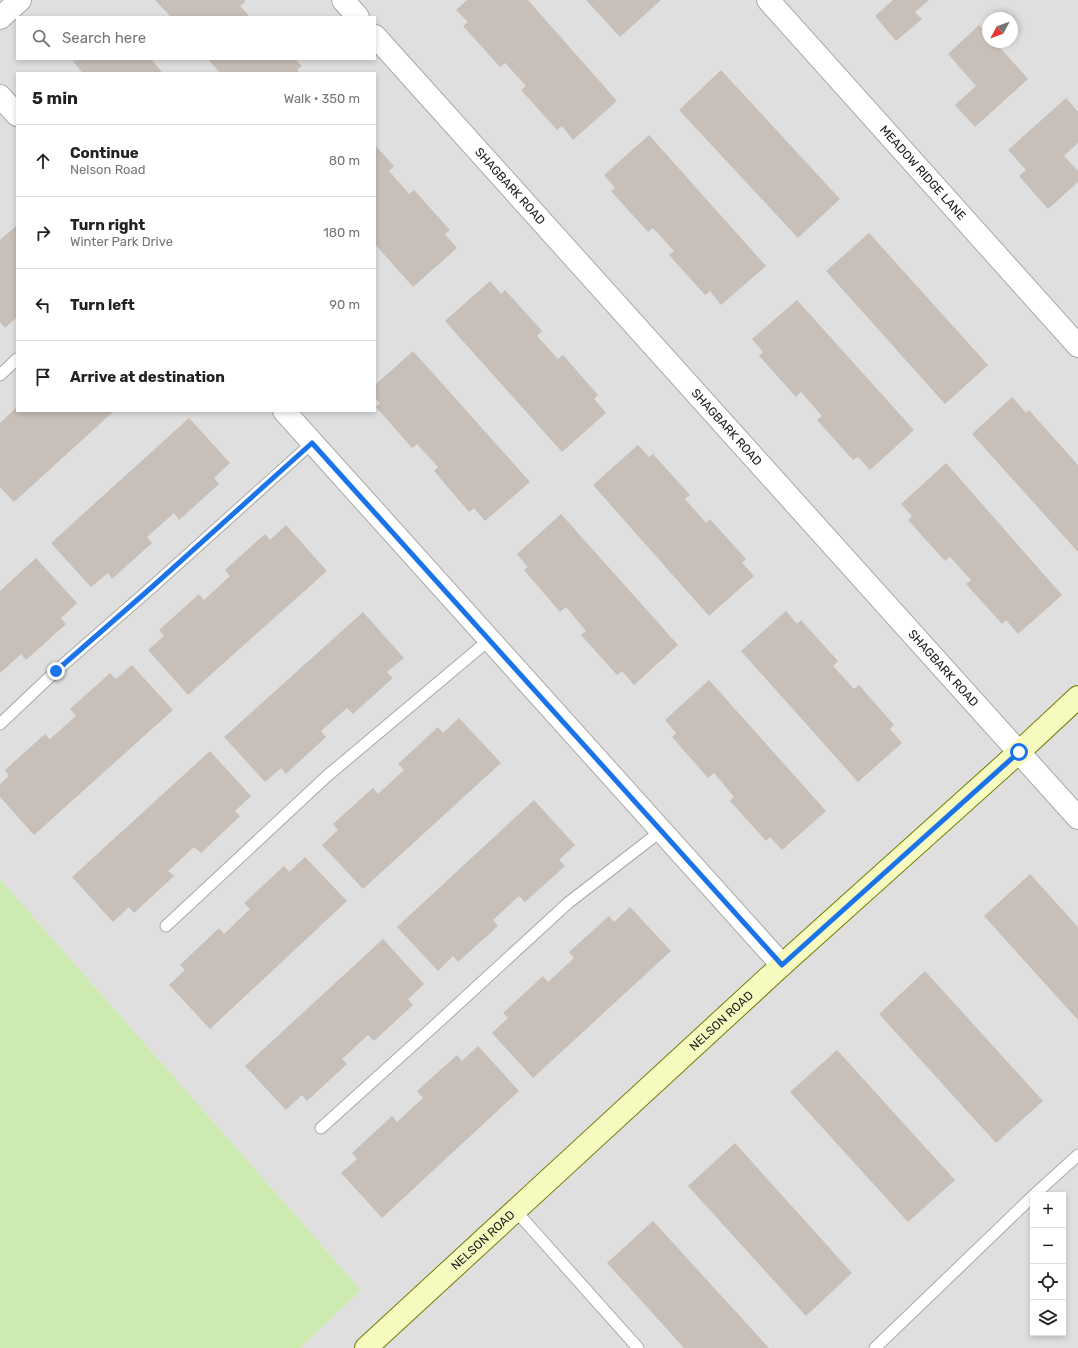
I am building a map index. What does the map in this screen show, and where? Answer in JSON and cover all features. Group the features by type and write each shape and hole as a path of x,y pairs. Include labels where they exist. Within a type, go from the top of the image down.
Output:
{"street":[{"path":"0,18 20,0"},
{"path":"343,0 357,16"},
{"name":"MEADOW RIDGE LANE","path":"768,0 1078,346"},
{"name":"SHAGBARK ROAD","path":"376,37 1078,818"},
{"path":"0,96 16,114"},
{"path":"285,412 782,965"},
{"name":"NELSON ROAD","path":"366,1348 782,965 1078,697"}],"lane":[{"path":"0,375 16,361"},
{"path":"0,724 56,671 312,443"},
{"path":"166,926 327,776 489,640"},
{"path":"321,1128 568,903 661,831"},
{"path":"1038,1192 1078,1155"},
{"path":"875,1348 1030,1200"},
{"path":"516,1210 638,1348"}],"shaded area":[{"path":"0,0 1078,0 1078,1348 300,1348 361,1290 0,879"}],"green space":[{"path":"0,879 361,1290 300,1348 0,1348"}],"building":[{"path":"155,0 244,0 245,2 240,6 249,16 170,16"},
{"path":"467,0 528,0 617,101 573,140 562,126 557,130 521,90 526,86 505,63 500,67 463,26 468,22 456,10"},
{"path":"586,0 661,0 620,37"},
{"path":"893,0 929,0 915,12 922,19 896,41 875,16"},
{"path":"979,25 982,28 982,48 1000,48 1028,79 975,127 955,105 976,86 948,54"},
{"path":"75,60 152,60 162,72 82,72 73,62"},
{"path":"209,60 296,60 302,66 297,70 299,72 219,72"},
{"path":"721,70 840,199 798,238 679,110"},
{"path":"1066,98 1078,112 1078,143 1064,156 1078,171 1078,182 1048,209 1019,176 1026,170 1008,150"},
{"path":"649,135 766,266 721,305 710,291 705,295 669,255 674,251 653,228 648,232 611,191 615,188 604,175"},
{"path":"376,146 394,166 389,171 409,194 414,190 450,230 445,234 457,248 413,287 376,245"},
{"path":"16,226 16,318 5,328 0,322 0,240"},
{"path":"869,233 988,365 945,404 826,271"},
{"path":"490,281 501,294 505,290 542,331 537,336 558,359 563,355 598,395 594,399 606,413 562,452 445,321"},
{"path":"797,300 914,430 870,470 858,457 853,460 817,420 822,416 801,392 796,397 759,356 763,352 752,339"},
{"path":"413,351 530,482 485,521 474,508 469,512 434,471 438,467 417,444 412,448 376,407 380,403 376,399 376,384"},
{"path":"1012,397 1026,413 1029,410 1078,465 1078,552 972,434"},
{"path":"16,408 16,412 113,412 14,502 0,487 0,423"},
{"path":"189,418 230,463 214,478 219,484 179,520 174,513 147,537 152,543 112,579 108,573 91,587 51,543"},
{"path":"638,445 649,457 653,454 690,495 685,499 706,523 710,519 746,559 742,563 754,576 709,616 593,485"},
{"path":"946,463 1062,595 1018,634 1006,620 1002,624 966,584 971,580 950,557 945,561 908,520 912,516 901,504"},
{"path":"561,514 678,645 634,685 622,671 617,675 581,635 586,631 566,607 560,612 524,570 528,567 517,554"},
{"path":"286,525 327,571 188,695 148,650 164,636 159,630 199,594 204,600 230,576 225,570 265,534 270,540"},
{"path":"36,558 77,603 61,618 66,624 26,660 21,654 0,673 0,591"},
{"path":"786,611 797,624 801,620 838,661 833,666 854,689 859,685 894,725 890,729 902,743 858,782 741,651"},
{"path":"363,612 404,658 387,672 393,678 353,714 347,708 321,731 326,737 286,774 281,768 265,782 224,737"},
{"path":"132,665 173,710 34,835 0,797 0,784 9,776 5,770 45,734 50,739 76,716 70,709 110,673 116,679"},
{"path":"709,680 826,811 782,850 770,837 766,841 730,801 734,797 714,773 708,778 672,737 676,733 665,720"},
{"path":"459,718 501,763 363,889 322,845 338,830 333,824 373,788 378,794 404,770 398,764 438,727 443,733"},
{"path":"210,751 251,796 235,811 240,816 201,853 194,847 168,871 174,876 134,913 129,907 113,922 72,877"},
{"path":"534,800 575,845 559,860 565,866 525,902 519,896 493,920 498,926 458,962 453,956 438,971 397,927"},
{"path":"305,857 347,901 210,1029 169,985 185,970 180,965 219,928 224,934 250,909 244,903 284,866 289,872"},
{"path":"1030,874 1078,927 1078,1020 984,916"},
{"path":"630,907 671,951 533,1078 492,1033 508,1018 503,1013 543,976 548,982 574,958 569,952 609,916 614,922"},
{"path":"383,939 424,984 408,999 413,1005 374,1041 368,1035 342,1059 347,1064 307,1101 302,1095 286,1110 245,1066"},
{"path":"925,971 1043,1101 996,1143 879,1014"},
{"path":"478,1046 519,1091 382,1218 341,1173 357,1159 352,1153 392,1116 397,1122 423,1098 417,1091 457,1055 462,1061"},
{"path":"837,1050 955,1180 908,1222 790,1092"},
{"path":"735,1143 852,1273 806,1316 688,1186"},
{"path":"653,1221 769,1348 684,1348 607,1263"}],"route":[{"path":"56,671 312,443 782,965 1019,752"}]}
